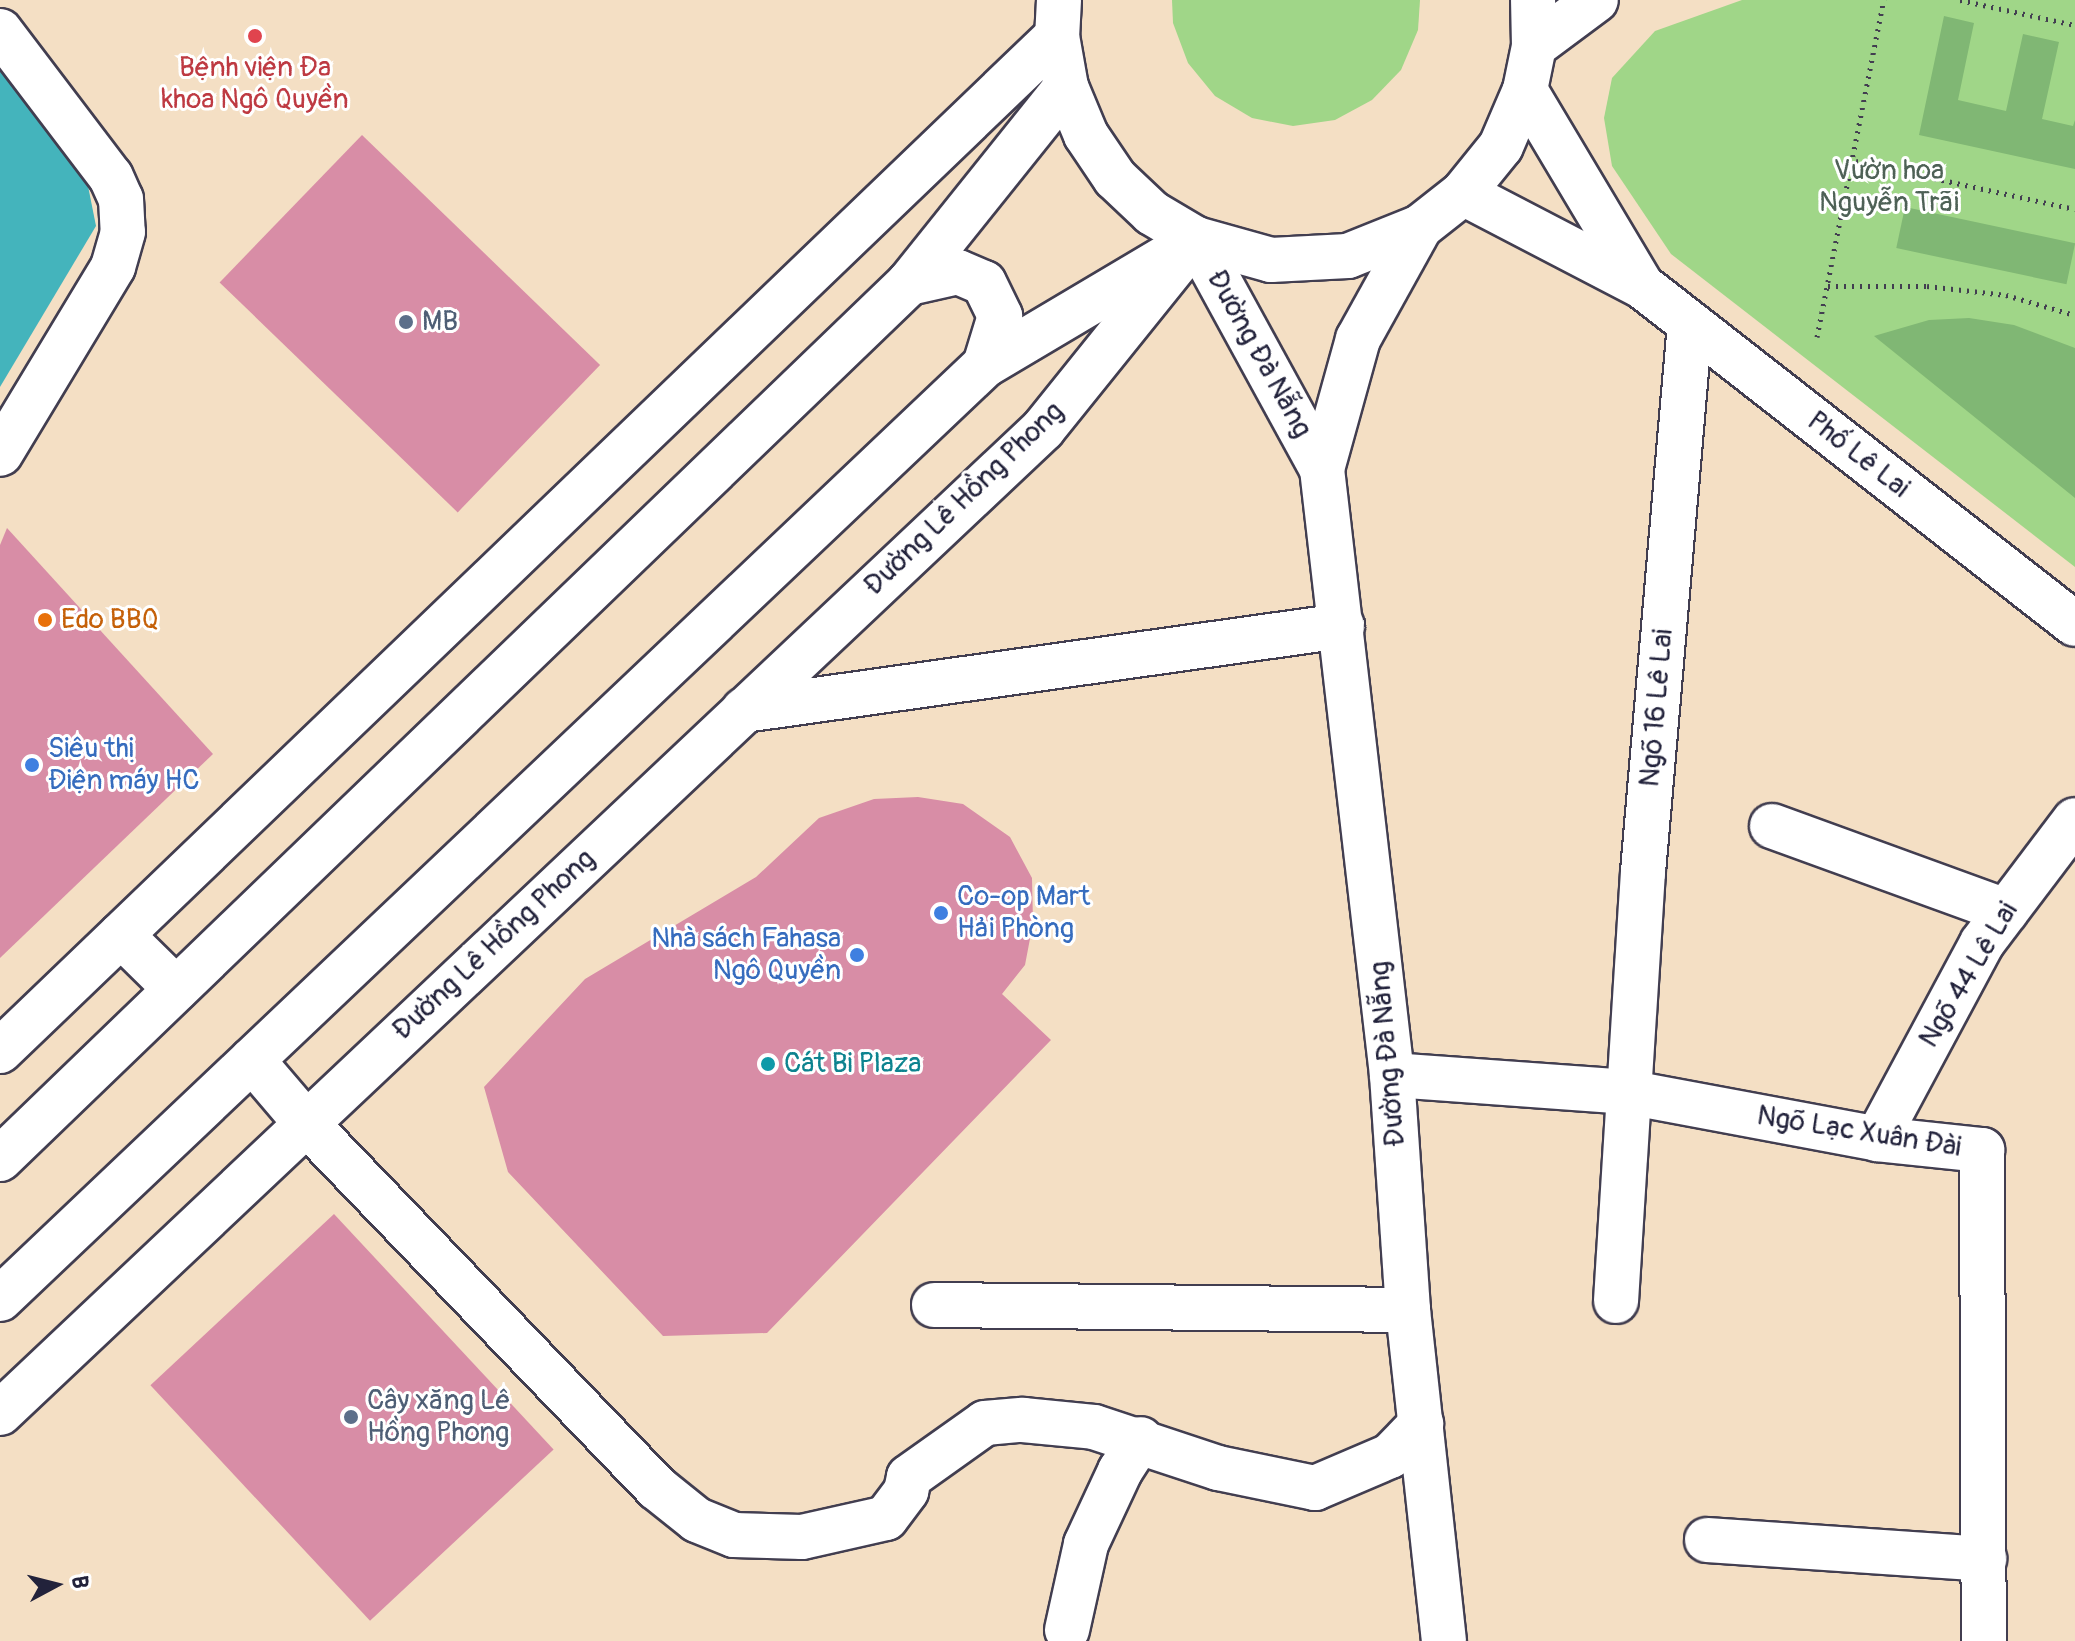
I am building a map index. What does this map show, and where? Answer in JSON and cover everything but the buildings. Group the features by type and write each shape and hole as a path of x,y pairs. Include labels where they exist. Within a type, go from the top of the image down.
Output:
{"main road":[{"path":"1058,18 1066,87 1086,135 1115,178 1152,213 1196,239 1271,260 1348,256 1420,227 1463,193 1501,146 1525,90 1534,46 1533,0"},
{"path":"1534,46 1596,0"},
{"path":"0,1051 1058,18"},
{"path":"0,31 111,177 121,199 123,232 113,267 0,454"},
{"path":"0,1159 909,283 1066,87"},
{"name":"Phố Lê Lai","path":"1525,90 1642,286"},
{"name":"Phố Lê Lai","path":"1463,193 1642,286 2075,624"},
{"name":"Đường Đà Nẵng","path":"1322,469 1358,339 1420,227"},
{"path":"0,1299 985,365 1196,239"},
{"name":"Đường Đà Nẵng","path":"1196,239 1322,469 1392,1075 1408,1310 1444,1641"},
{"name":"Đường Lê Hồng Phong","path":"0,1413 1043,429 1196,239"},
{"path":"909,283 958,272 984,283 1000,316 985,365"},
{"name":"Ngõ 16 Lê Lai","path":"1616,1301 1627,1092 1690,324"},
{"path":"744,710 1342,626"},
{"name":"Ngõ 44 Lê Lai","path":"1877,1139 1982,943 2075,820"},
{"path":"1772,826 2006,911"},
{"path":"121,935 176,989"},
{"path":"252,1060 305,1122 657,1488 697,1520 734,1535 802,1537 886,1518 906,1491 909,1477 985,1423 1023,1420 1094,1427 1141,1439 1218,1468 1315,1488 1390,1456 1421,1424"},
{"name":"Ngõ Lạc Xuân Đài","path":"1392,1075 1627,1092 1877,1139 1982,1150 1984,1641"},
{"path":"934,1305 1408,1310"},
{"path":"1067,1630 1086,1544 1120,1471 1141,1439"},
{"path":"1707,1540 1984,1559"}],"path":[{"path":"1817,337 1856,161 1884,0"},
{"path":"1960,0 2075,25"},
{"path":"1856,161 2075,209"},
{"path":"1828,286 1943,288 2006,295 2075,315"}],"green space":[{"path":"1172,0 1420,0 1418,30 1401,70 1372,100 1335,120 1293,126 1252,118 1215,96 1188,63 1173,23"},
{"name":"Vườn hoa Nguyễn Trãi","path":"1742,0 2075,0 2075,567 1671,254 1612,166 1604,118 1612,78 1655,31"},
{"path":"1944,16 1974,23 1958,100 2006,111 2023,34 2059,42 2042,119 2073,126 2075,120 2075,169 1919,135"},
{"path":"1905,207 2075,243 2066,284 1896,248"},
{"path":"1969,318 2014,325 2075,348 2075,498 1874,336 1929,320"}],"water":[{"path":"0,66 87,181 96,226 0,387"}],"place":[{"name":"Bệnh viện Đa khoa Ngô Quyền","path":"255,36"},
{"name":"MB","path":"406,322"},
{"name":"Edo BBQ","path":"45,620"},
{"name":"Siêu thị Điện máy HC","path":"32,765"},
{"name":"Co-op Mart Hải Phòng","path":"941,913"},
{"name":"Nhà sách Fahasa Ngô Quyền","path":"857,955"},
{"name":"Cát Bi Plaza","path":"768,1064"},
{"name":"Cây xăng Lê Hồng Phong","path":"351,1417"}]}
